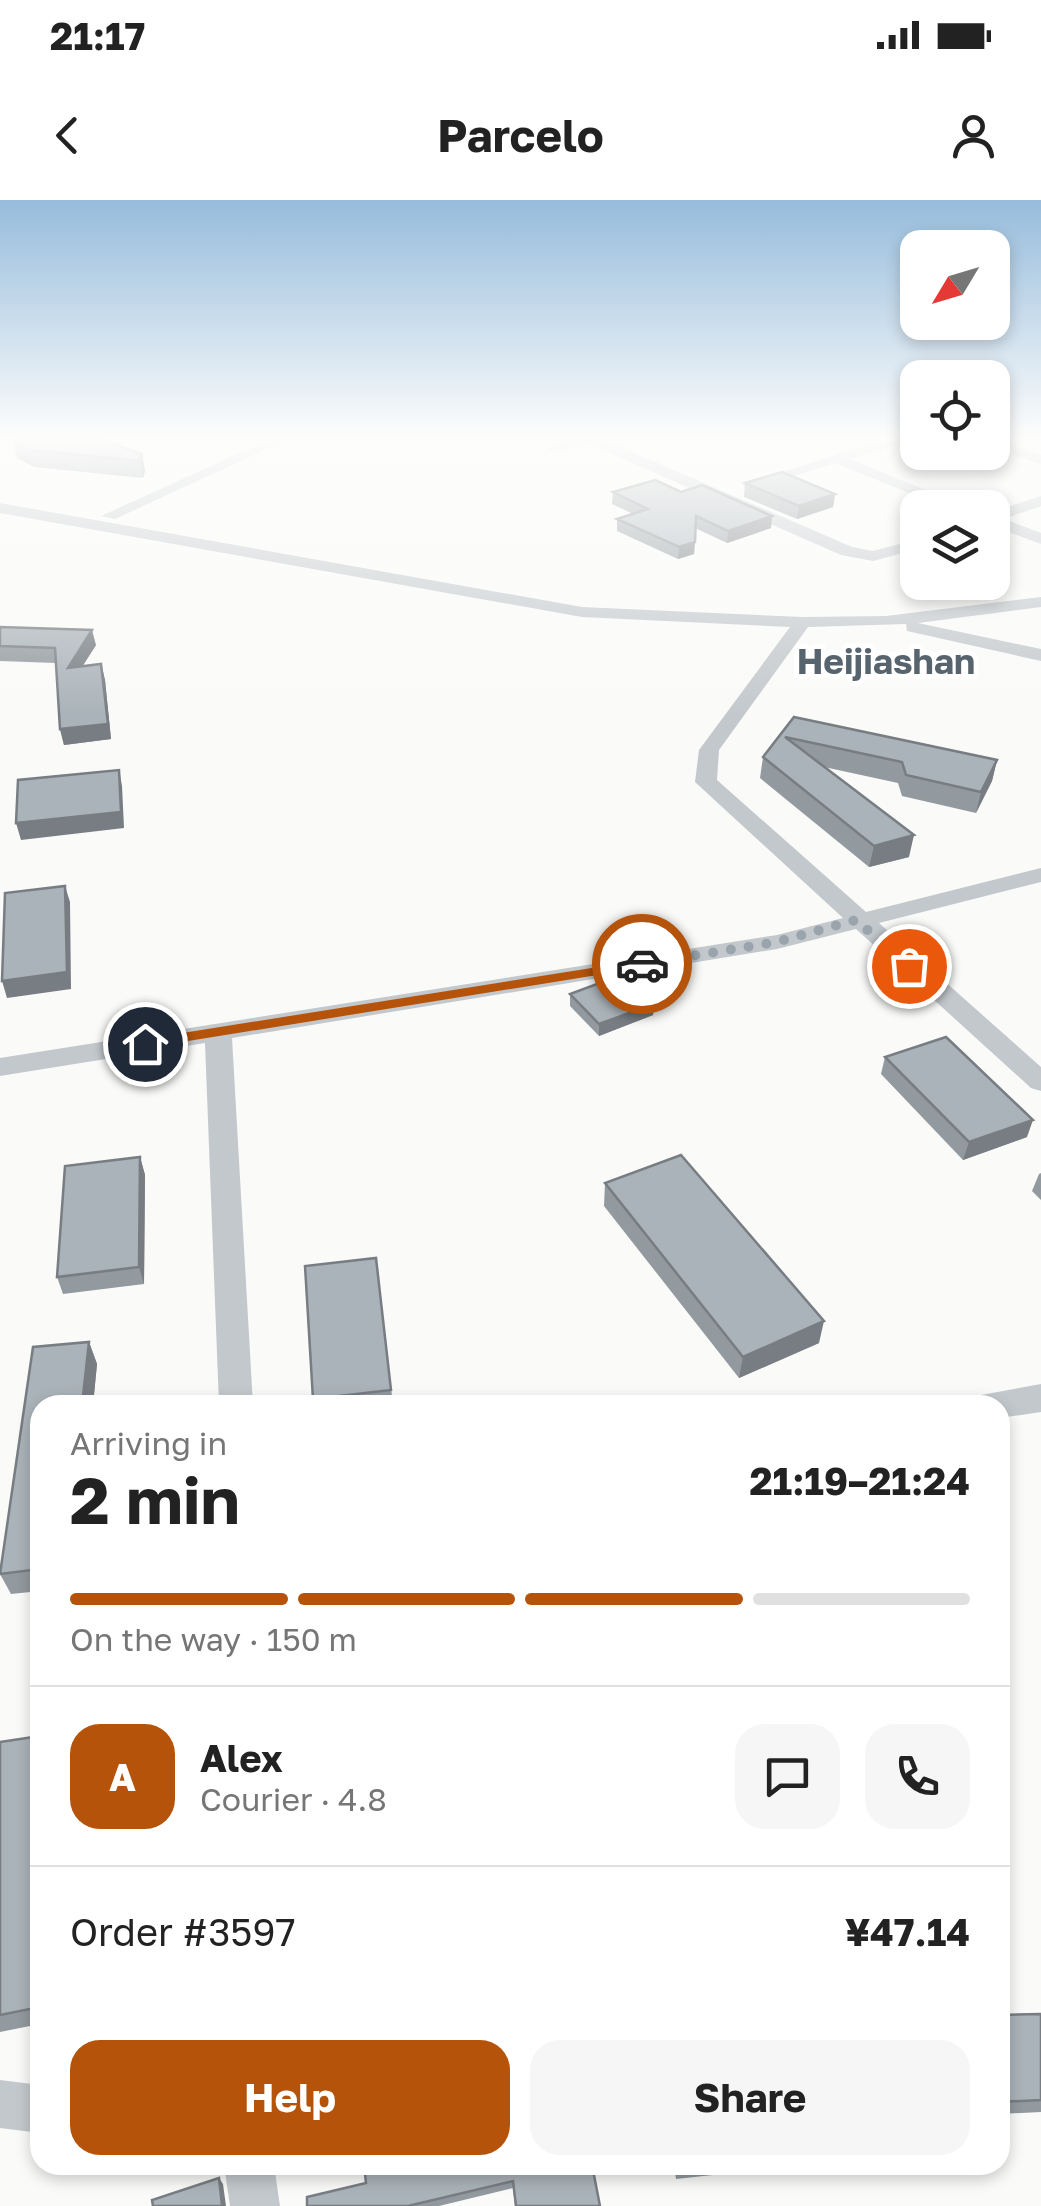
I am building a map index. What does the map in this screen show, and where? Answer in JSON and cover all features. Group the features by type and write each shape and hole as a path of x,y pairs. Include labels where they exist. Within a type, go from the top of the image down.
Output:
{"street":[{"path":"115,529 582,612 803,622 886,621 1041,602"},
{"path":"179,529 600,604 852,609 1041,590"},
{"path":"795,529 846,551 874,556 900,549"},
{"path":"1017,529 1041,538"},
{"path":"886,621 1041,655"},
{"path":"803,622 709,750 706,782 1041,1082"},
{"path":"0,1067 777,942 1041,875"},
{"path":"218,1032 236,1395"},
{"path":"1010,1402 1041,1398"},
{"path":"0,2104 30,2108"},
{"path":"251,2175 256,2206"}],"building":[{"path":"638,529 696,529 695,542 679,547"},
{"path":"0,627 92,630 68,668 101,664 108,724 60,729 55,648 0,646"},
{"path":"794,717 997,760 981,792 906,775 902,762 785,737 914,835 874,846 763,757"},
{"path":"119,770 121,812 16,823 18,780"},
{"path":"65,886 67,972 2,981 5,893"},
{"path":"624,974 654,1004 599,1024 570,994"},
{"path":"946,1037 1033,1120 969,1142 885,1057"},
{"path":"681,1155 824,1321 743,1357 605,1183"},
{"path":"140,1157 139,1267 57,1277 65,1166"},
{"path":"376,1258 391,1390 313,1395 305,1266"},
{"path":"89,1342 83,1395 30,1395 30,1570 0,1574 33,1347"},
{"path":"30,1738 30,2009 0,2015 0,1742"},
{"path":"1041,2014 1041,2100 1010,2102 1010,2015"},
{"path":"365,2175 594,2175 600,2206 516,2206 513,2181 408,2206 307,2206 307,2197 366,2183"},
{"path":"219,2178 222,2206 153,2206 152,2200"}],"way so far":[{"path":"642,964 777,942 856,920 909,966"}],"district":[{"name":"Heijiashan","path":"886,661"}],"route":[{"path":"145,1044 642,964"}]}
